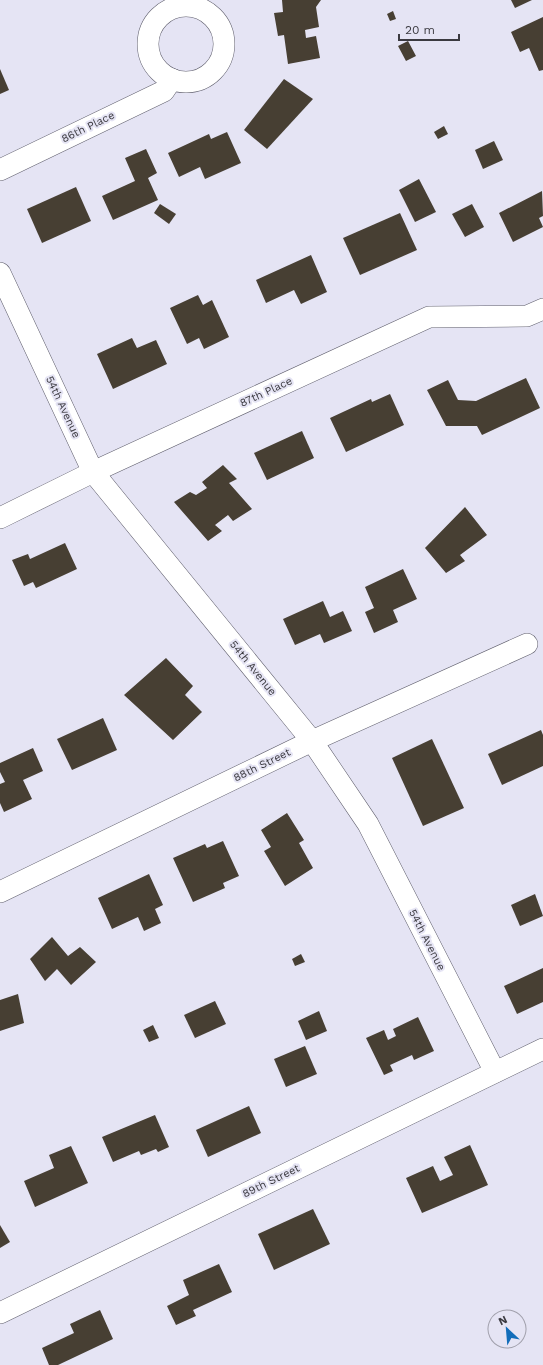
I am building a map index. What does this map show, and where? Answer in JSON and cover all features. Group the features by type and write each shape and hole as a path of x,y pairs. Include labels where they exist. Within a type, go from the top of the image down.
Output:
{"street":[{"name":"86th Place","path":"0,170 164,91 172,79"},
{"name":"54th Avenue","path":"0,273 93,472 312,741 368,824 495,1072"},
{"name":"87th Place","path":"0,518 93,472 429,317 527,316 543,309"},
{"name":"88th Street","path":"0,892 312,741 527,644"},
{"name":"89th Street","path":"0,1313 543,1050"}],"building":[{"path":"282,0 321,0 316,7 319,27 305,30 306,38 316,36 320,58 288,64 284,35 278,36 274,13 283,12"},
{"path":"511,0 532,0 515,8"},
{"path":"393,11 396,19 390,21 387,14"},
{"path":"543,17 543,70 539,71 529,48 520,52 511,32"},
{"path":"408,41 416,56 406,61 398,46"},
{"path":"0,69 9,90 0,94"},
{"path":"284,79 313,99 267,149 244,130"},
{"path":"444,126 448,134 438,139 434,132"},
{"path":"227,132 241,163 205,179 200,167 179,177 168,153 209,134 211,139"},
{"path":"494,141 503,160 483,169 475,150"},
{"path":"146,149 157,173 148,178 158,200 113,220 102,196 135,181 125,158"},
{"path":"419,179 436,212 415,222 399,190"},
{"path":"76,187 91,221 42,243 27,209"},
{"path":"542,191 543,216 539,218 543,227 513,242 499,213"},
{"path":"160,204 176,214 169,224 154,213"},
{"path":"472,204 484,227 465,237 452,214"},
{"path":"400,213 417,250 360,275 343,238"},
{"path":"311,255 327,292 301,304 294,290 266,303 256,280"},
{"path":"198,295 203,305 212,300 229,337 204,349 199,338 187,344 170,308"},
{"path":"132,338 137,348 156,340 167,364 113,389 97,354"},
{"path":"526,378 540,408 482,435 477,426 446,426 427,390 448,380 458,400 476,401"},
{"path":"390,394 404,425 346,452 330,418 371,399 372,402"},
{"path":"302,431 314,458 267,480 254,453"},
{"path":"223,465 237,479 229,483 252,509 233,521 228,515 215,525 222,531 208,541 174,502 190,492 196,495 207,488 202,482"},
{"path":"465,507 487,535 460,555 465,561 446,573 425,548"},
{"path":"65,543 77,569 36,588 33,582 24,586 12,560 28,554 30,559"},
{"path":"403,569 417,599 393,610 398,622 374,633 365,612 374,608 365,587"},
{"path":"323,601 330,617 343,611 352,631 324,643 320,634 295,645 283,619"},
{"path":"166,658 193,686 185,695 202,712 173,740 124,695"},
{"path":"103,718 117,750 72,770 57,739"},
{"path":"541,730 543,735 543,766 502,785 488,754"},
{"path":"432,739 464,808 423,826 392,758"},
{"path":"33,748 43,771 23,780 32,799 4,812 0,803 0,784 5,782 0,772 0,763"},
{"path":"287,813 304,840 299,843 313,868 285,886 264,851 271,847 261,830"},
{"path":"223,841 239,876 223,883 225,888 193,902 173,858 205,844 207,848"},
{"path":"149,874 163,905 155,909 161,923 144,931 138,917 112,929 98,898"},
{"path":"535,894 543,916 520,926 511,905"},
{"path":"52,937 68,956 80,947 96,962 71,985 57,969 45,981 30,959"},
{"path":"301,954 305,962 295,966 292,959"},
{"path":"543,968 543,1002 517,1014 504,986"},
{"path":"18,994 24,1023 0,1031 0,1000"},
{"path":"215,1001 226,1024 195,1038 184,1015"},
{"path":"319,1011 327,1031 306,1040 298,1021"},
{"path":"418,1017 434,1051 414,1060 412,1055 390,1065 393,1071 384,1075 366,1038 384,1030 388,1040 396,1036 393,1029"},
{"path":"153,1025 159,1038 149,1042 143,1030"},
{"path":"305,1046 317,1074 286,1087 274,1059"},
{"path":"249,1106 261,1133 208,1157 196,1130"},
{"path":"155,1115 169,1147 158,1152 156,1149 141,1155 139,1151 113,1162 102,1137"},
{"path":"470,1145 488,1185 422,1213 406,1178 433,1166 440,1181 453,1175 444,1157"},
{"path":"71,1146 88,1183 35,1207 24,1181 54,1168 49,1155"},
{"path":"313,1209 330,1244 274,1270 258,1234"},
{"path":"0,1225 10,1242 0,1248"},
{"path":"219,1264 232,1292 193,1310 196,1316 176,1325 167,1306 189,1295 183,1280"},
{"path":"100,1310 113,1339 58,1365 49,1365 42,1348 74,1333 70,1324"}]}
